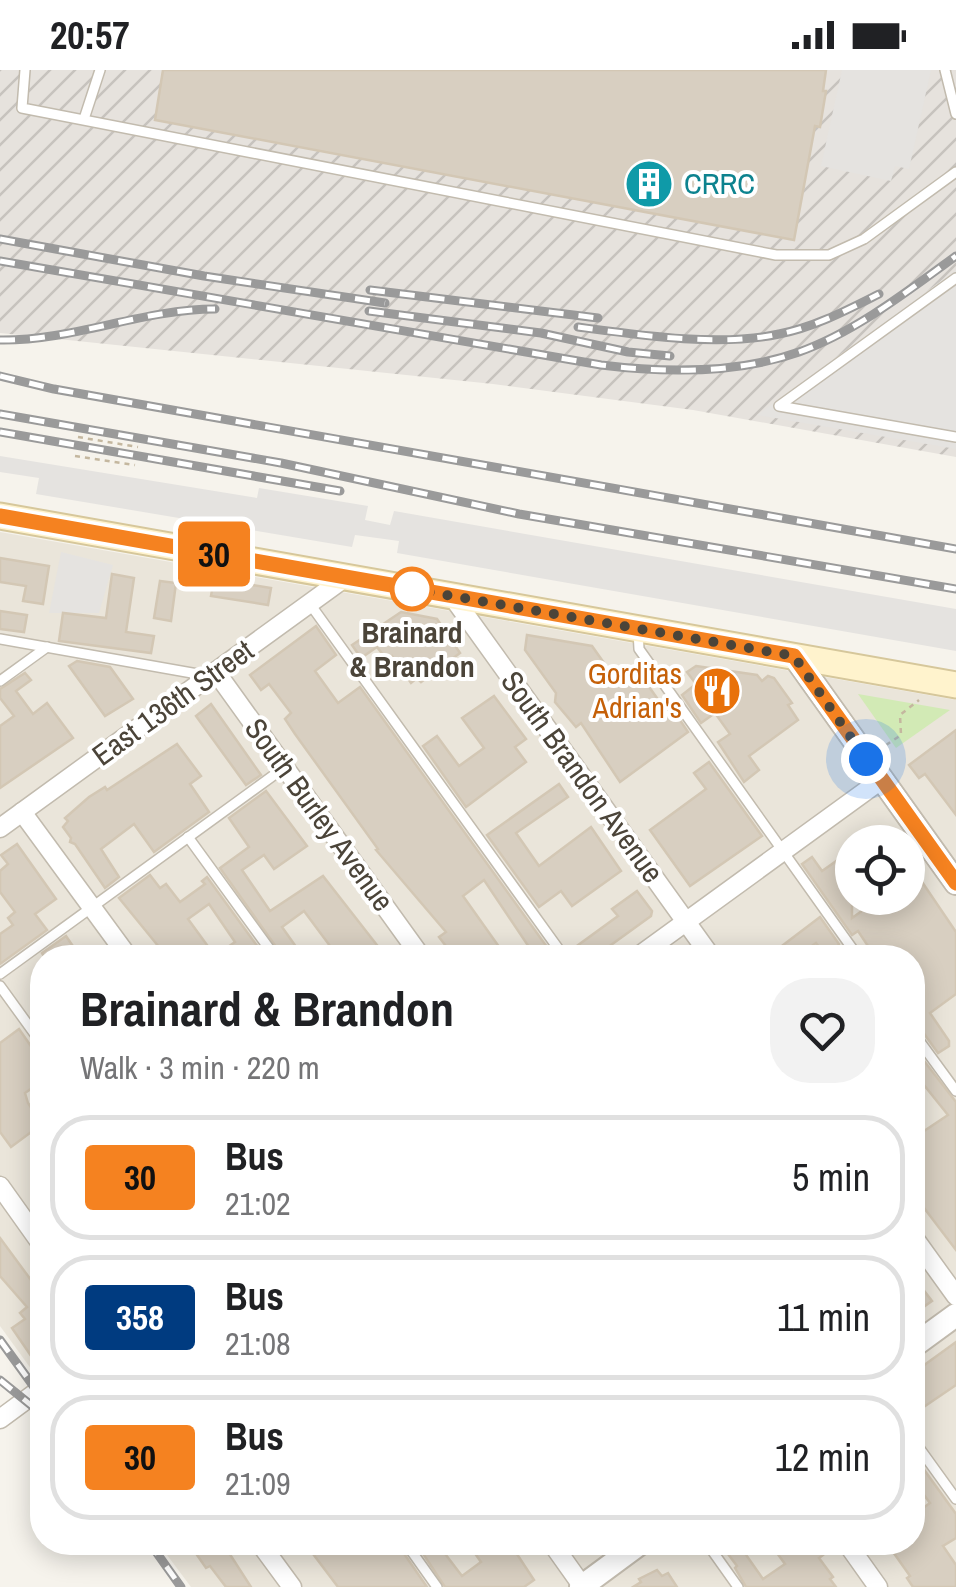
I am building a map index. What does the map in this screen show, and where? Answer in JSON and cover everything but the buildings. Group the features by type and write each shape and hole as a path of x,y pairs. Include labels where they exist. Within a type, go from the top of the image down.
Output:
{"main road":[{"path":"0,516 956,685"}],"street":[{"name":"East 136th Street","path":"0,828 346,578"},
{"name":"South Brandon Avenue","path":"452,596 703,945"},
{"path":"794,656 956,883"},
{"name":"South Burley Avenue","path":"213,674 413,945"},
{"path":"654,945 881,780"},
{"path":"22,812 119,945"},
{"path":"0,1186 30,1228"},
{"path":"925,1254 956,1296"},
{"path":"925,1338 956,1316"},
{"path":"0,1418 30,1397"},
{"path":"269,1555 292,1587"},
{"path":"560,1555 582,1587 625,1555"},
{"path":"855,1555 878,1587"}],"lane":[{"path":"25,70 22,108 776,255 829,255 864,239 956,172"},
{"path":"84,119 100,70"},
{"path":"945,70 956,114"},
{"path":"956,278 780,406 956,437"},
{"path":"310,604 556,945"},
{"path":"638,628 639,650 851,945"},
{"path":"0,639 213,674"},
{"path":"0,681 47,646"},
{"path":"40,945 285,767"},
{"path":"188,837 267,945"},
{"path":"0,974 30,952"},
{"path":"0,986 30,1027"},
{"path":"925,1049 956,1092"},
{"path":"925,1456 956,1499"},
{"path":"414,1555 437,1587"},
{"path":"715,1555 738,1587"}],"path":[{"path":"78,437 138,447"},
{"path":"75,456 134,465"},
{"path":"886,746 901,735 900,715 920,699"}],"shaded area":[{"path":"0,70 956,70 956,457 693,410 493,384 0,333"},
{"path":"842,70 931,70 909,169 895,166 891,181 821,166"},
{"path":"956,270 956,449 757,415"},
{"path":"0,456 257,498 259,488 368,506 365,520 390,525 394,511 956,609 956,651 397,553 399,541 355,535 352,547 36,494 39,478 0,472"},
{"path":"0,532 956,700 956,1587 191,1587 167,1555 925,1555 925,945 30,945 30,1367 0,1326"},
{"path":"61,552 113,565 99,613 49,613"}],"green space":[{"path":"858,694 950,710 896,748"}],"railway":[{"path":"0,239 204,276 385,303"},
{"path":"0,261 601,365 676,370 751,364 820,344 880,310 956,256"},
{"path":"370,290 598,318"},
{"path":"578,327 679,338 756,338 805,327 879,294"},
{"path":"0,340 54,336 161,314 215,309"},
{"path":"369,311 541,333 628,352 670,356"},
{"path":"0,376 54,389 956,549"},
{"path":"0,414 281,463 519,514 956,589"},
{"path":"0,432 340,491"},
{"path":"0,1340 30,1381"},
{"path":"0,1380 30,1404"},
{"path":"158,1555 181,1587"}],"bus line":[{"name":"30","path":"0,516 794,656 956,883"}],"place":[{"name":"CRRC","path":"649,184"},
{"name":"Brainard & Brandon","path":"412,589"},
{"name":"Gorditas Adrian's","path":"717,691"}],"route":[{"path":"412,589 794,656 866,759"}]}
